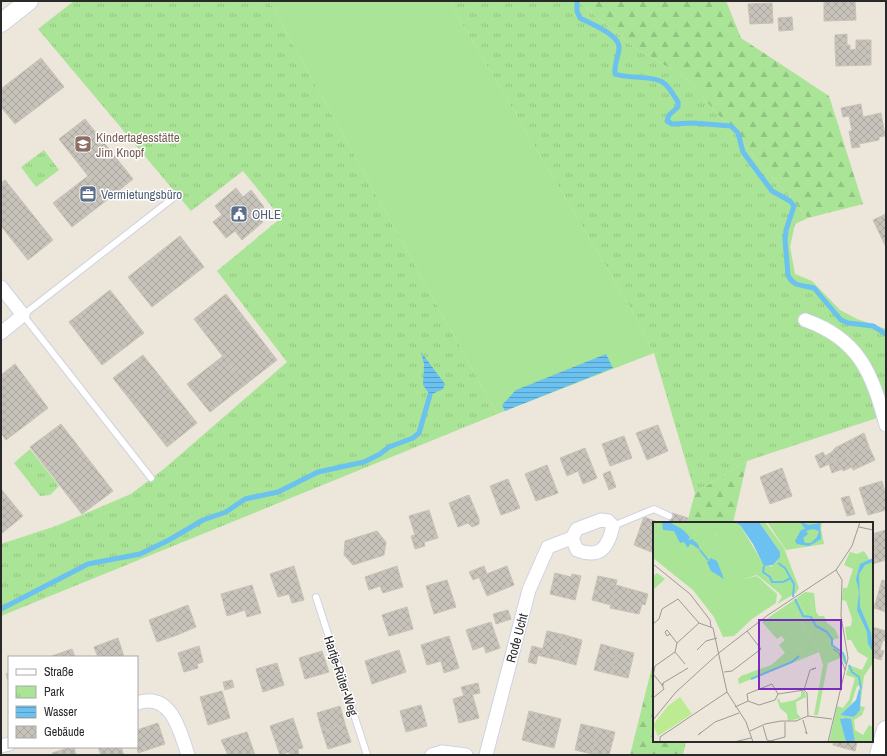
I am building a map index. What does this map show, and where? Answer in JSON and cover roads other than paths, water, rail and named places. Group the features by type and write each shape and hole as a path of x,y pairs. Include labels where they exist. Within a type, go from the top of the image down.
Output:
{"main road":[{"path":"1,23 29,1"},
{"path":"879,755 886,730"}],"street":[{"path":"1,287 23,315 1,333"},
{"path":"805,320 823,326 846,342 864,365 879,398 886,425"},
{"name":"Rode Ucht","path":"486,755 530,590 548,547 572,538 577,529 601,520 608,521 613,526"},
{"path":"572,538 577,550 585,553 595,552 604,549 610,539 613,526"},
{"path":"138,703 151,701 164,706 174,716 188,755"},
{"path":"432,755 442,752 466,755"}],"lane":[{"path":"151,478 23,315 177,195"},
{"path":"613,526 654,509 669,516"},
{"name":"Hartje-Rüter-Weg","path":"316,597 367,755"}],"water":[{"path":"421,352 445,384 443,389 430,395 423,385 424,364"},
{"path":"606,354 613,368 505,411 502,405 516,390"}],"waterway":[{"path":"577,1 577,11 580,18 604,30 615,39 618,44 619,49 615,74 655,79 665,84 678,102 678,107 669,115 667,121 672,124 693,123 731,126 738,133 743,152 772,191 790,201 794,206 786,230 785,240 788,275 790,279 796,284 814,288 841,320 848,323 873,326 886,334"},
{"path":"1,609 88,564 140,554 169,540 203,520 226,512 245,499 278,492 318,472 364,462 380,454 389,447 413,438 419,433 430,395"}],"place":[{"name":"Kindertagesstätte Jim Knopf","path":"83,144"},
{"name":"Vermietungsbüro","path":"88,194"},
{"name":"OHLE","path":"239,214"}]}
